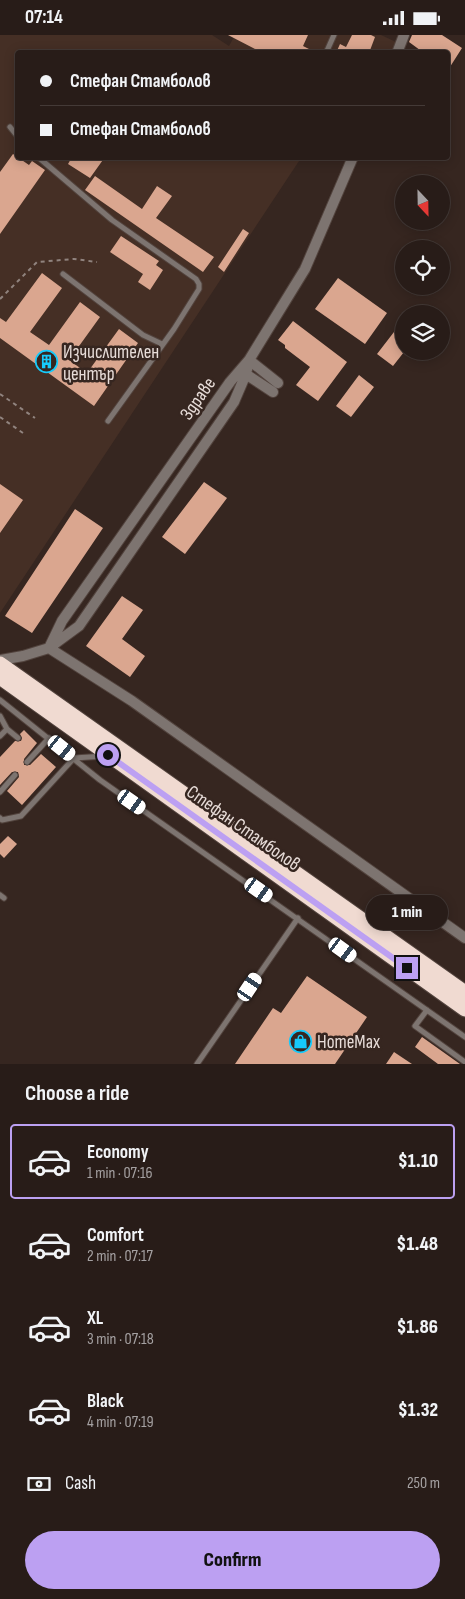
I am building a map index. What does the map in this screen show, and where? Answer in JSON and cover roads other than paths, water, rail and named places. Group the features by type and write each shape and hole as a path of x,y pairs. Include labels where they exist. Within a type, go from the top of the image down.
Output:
{"highway":[{"name":"Стефан Стамболов","path":"0,664 465,993"},
{"name":"Стефан Стамболов","path":"0,677 465,1009"}],"street":[{"path":"398,50 404,35"},
{"path":"0,660 23,656 49,648 79,626 234,402 243,372 249,360 305,269 352,160"},
{"path":"243,372 275,387 249,360"},
{"name":"Здраве","path":"49,648 62,621 243,372"},
{"path":"49,648 132,701 465,938"}],"lane":[{"path":"327,50 334,35"},
{"path":"10,127 15,133"},
{"path":"41,160 112,221 196,279 199,284 199,289 174,329 108,421"},
{"path":"63,274 143,335 162,344"},
{"path":"0,700 100,779 465,1037"},
{"path":"0,716 7,729 18,738"},
{"path":"0,736 7,729"},
{"path":"28,761 33,752 49,738"},
{"path":"1,820 21,816 74,758 108,755"},
{"path":"0,791 15,775"},
{"path":"197,1064 298,918"},
{"path":"427,1010 415,1026 465,1062"}],"place":[{"name":"Изчислителен център","path":"47,362"},
{"name":"HomeMax","path":"301,1041"}]}
